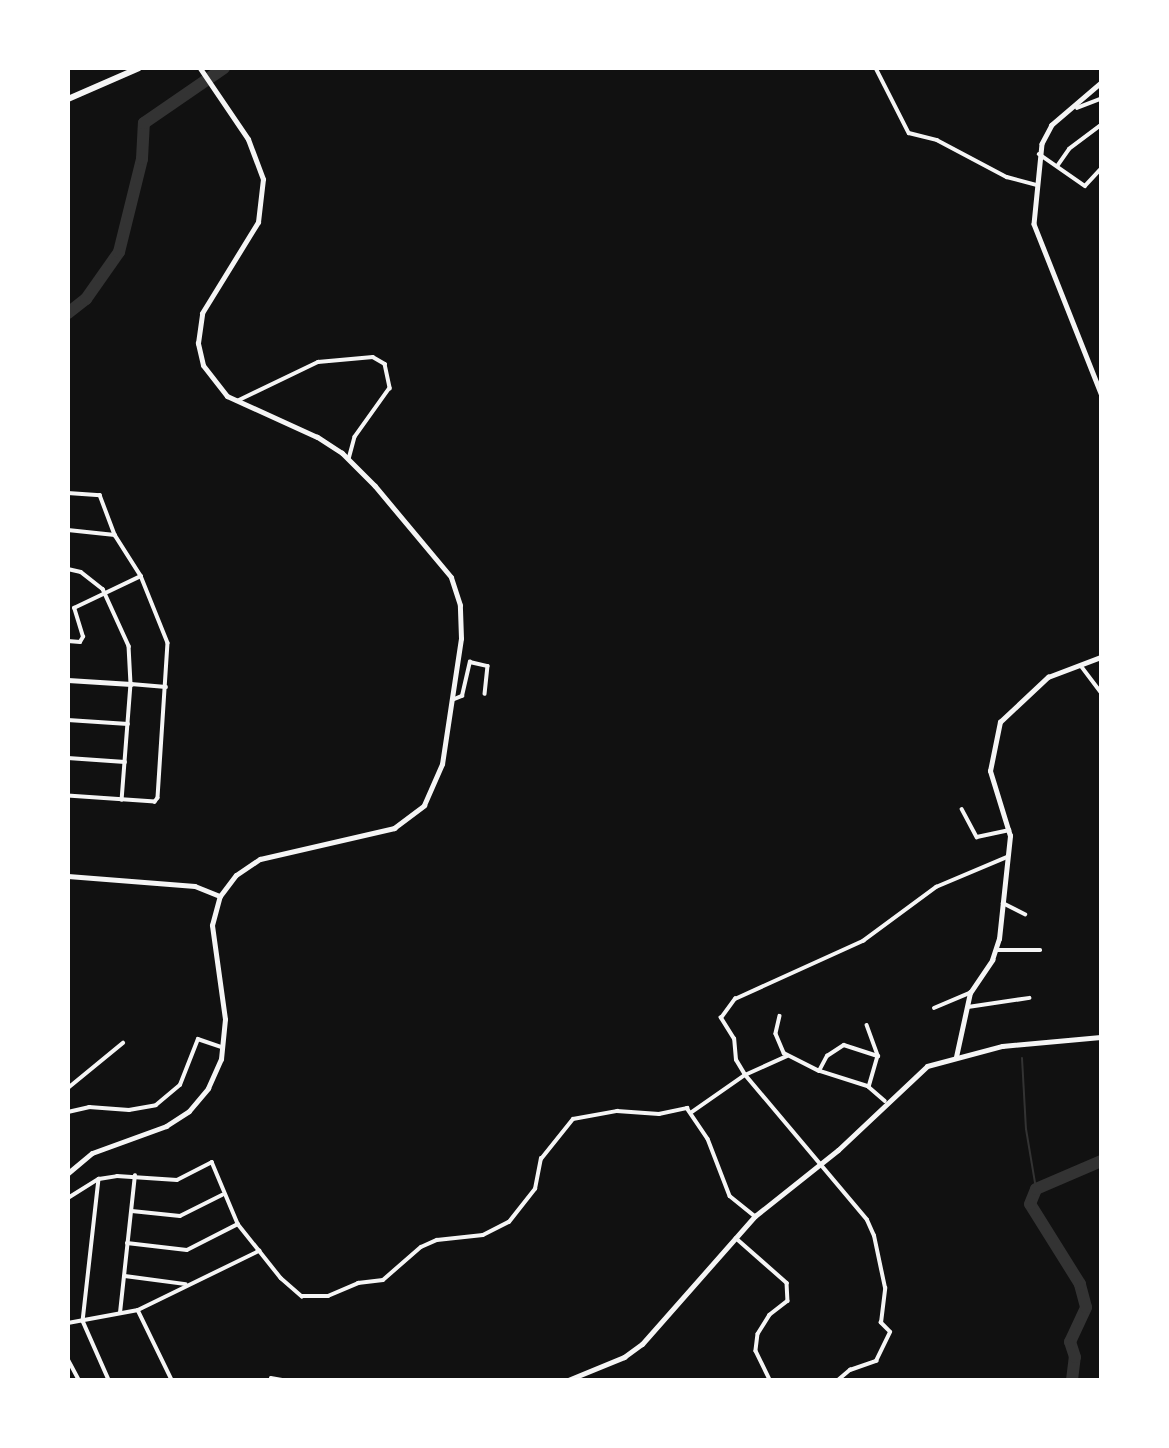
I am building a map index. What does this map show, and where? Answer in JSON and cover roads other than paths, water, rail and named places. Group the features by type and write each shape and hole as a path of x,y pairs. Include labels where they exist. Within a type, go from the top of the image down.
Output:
{"highway":[{"path":"68,99 139,68"}],"main road":[{"path":"68,1173 92,1153 156,1131 189,1111 208,1088 223,1047 224,1006 212,936 220,896 236,875 260,859 382,832 412,817 430,796 439,776 461,627 455,586 435,556 349,460 317,437 235,402 207,374 199,351 198,329 211,296 258,222 263,179 248,139 201,70"},
{"path":"568,1380 624,1357 642,1344 755,1216 819,1166 886,1101 927,1066 956,1057 1033,1041 1101,1037"}],"street":[{"path":"876,68 909,133 937,140 1007,177 1036,185"},
{"path":"1101,83 1077,108 1052,125 1039,154 1034,224 1101,393"},
{"path":"1077,108 1101,99"},
{"path":"1058,165 1069,149 1101,125"},
{"path":"1039,154 1085,186 1101,169"},
{"path":"235,402 318,362 373,357 390,371 391,386 355,437 349,460"},
{"path":"68,493 100,495 115,535 141,576 168,643 158,798 155,802 68,796"},
{"path":"68,530 115,535"},
{"path":"68,569 90,577 106,593 129,646 131,684 122,800"},
{"path":"68,607 74,608 141,576"},
{"path":"68,641 80,642 83,637 74,608"},
{"path":"956,1057 970,993 996,950 1009,830 990,771 1000,722 1048,677 1082,667 1101,657"},
{"path":"452,700 463,696 470,662 488,666 485,694"},
{"path":"1082,667 1101,692"},
{"path":"68,680 166,687"},
{"path":"68,720 128,724"},
{"path":"68,758 125,762"},
{"path":"962,809 977,837 1009,830"},
{"path":"838,1380 858,1366 877,1361 890,1332 881,1323 885,1289 870,1228 745,1075 736,1060 734,1039 721,1024 724,1010 735,999 863,941 936,887 1007,856"},
{"path":"68,876 195,886 220,896"},
{"path":"1001,902 1026,914"},
{"path":"996,950 1040,950"},
{"path":"934,1008 970,993"},
{"path":"966,1007 1029,998"},
{"path":"780,1016 778,1045 787,1056 819,1071 869,1087 886,1101"},
{"path":"867,1025 878,1056 869,1087"},
{"path":"68,1112 89,1107 129,1110 156,1105 180,1085 198,1039 223,1047"},
{"path":"68,1088 123,1043"},
{"path":"819,1071 827,1056 844,1045 878,1056"},
{"path":"692,1112 745,1075 787,1056"},
{"path":"68,1081 78,1082"},
{"path":"68,1198 99,1179 135,1177 177,1180 212,1162 222,1195 238,1224 281,1278 306,1298 383,1280 421,1247 445,1238 483,1235 509,1222 534,1189 541,1159 573,1119 617,1111 659,1114 687,1108 692,1112 730,1196 755,1216"},
{"path":"120,1313 135,1177"},
{"path":"99,1179 82,1321 109,1380"},
{"path":"131,1211 180,1216 222,1195"},
{"path":"127,1243 187,1250 238,1224"},
{"path":"735,1236 787,1283 788,1301 770,1315 758,1334 756,1351 770,1380"},
{"path":"125,1276 188,1284 202,1282 259,1251"},
{"path":"68,1324 138,1310 188,1284"},
{"path":"138,1310 172,1380"},
{"path":"68,1359 79,1380"},
{"path":"271,1378 282,1380"}],"waterway":[{"path":"68,313 86,299 119,252 142,159 144,123 224,68"},
{"path":"1022,1058 1026,1129 1036,1189"},
{"path":"1072,1380 1075,1357 1070,1342 1086,1307 1080,1284 1030,1204 1036,1189 1101,1161"}]}
